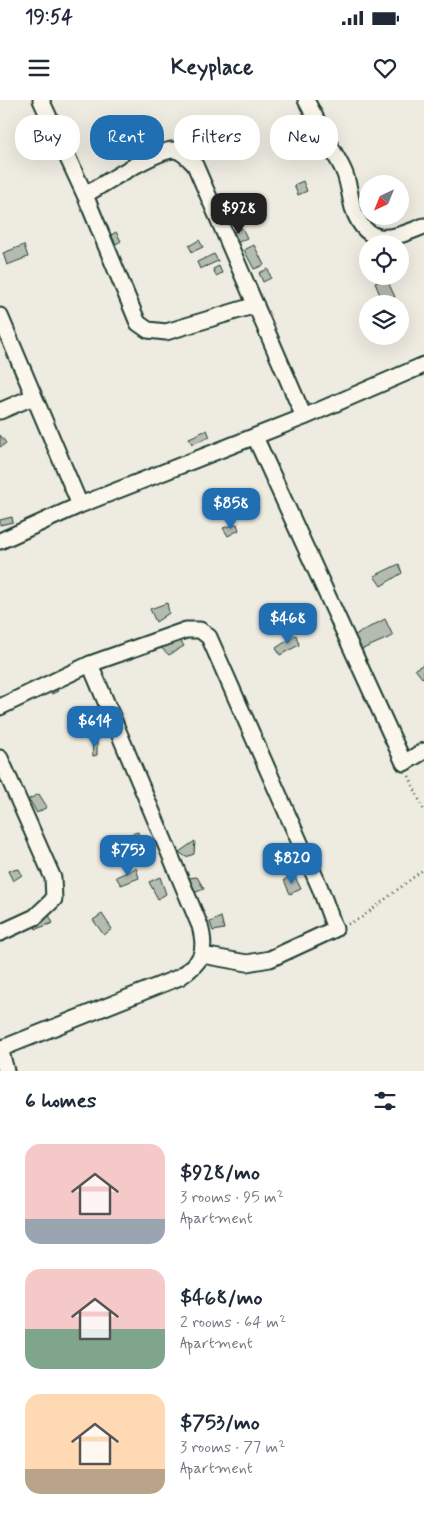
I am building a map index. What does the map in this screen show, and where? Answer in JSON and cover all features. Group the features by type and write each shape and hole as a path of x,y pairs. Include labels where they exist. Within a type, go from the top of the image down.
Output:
{"street":[{"path":"41,100 85,195 138,323 148,330 166,332 256,304"},
{"path":"306,100 345,174 354,209 359,220 367,230 376,236 386,239 424,226"},
{"path":"85,195 157,155 174,150 186,155 195,165 304,417"},
{"path":"0,316 80,505"},
{"path":"0,541 80,505 255,437 424,365"},
{"path":"0,411 33,397"},
{"path":"255,437 404,764 424,751"},
{"path":"0,707 90,664 186,630 200,630 209,637 320,888 335,929 270,959 247,963 202,955"},
{"path":"6,1071 0,1049 180,977 202,955 204,941 200,926 90,664"},
{"path":"0,758 53,878 54,900 35,917 0,934"}],"path":[{"path":"404,764 424,811"},
{"path":"335,929 361,918 424,868"}],"building":[{"path":"303,181 307,191 298,195 294,185"},
{"path":"242,228 247,238 237,243 231,233"},
{"path":"116,232 121,241 116,244 111,235"},
{"path":"199,240 203,247 192,252 189,246"},
{"path":"24,245 28,257 7,265 3,253"},
{"path":"254,245 264,265 254,269 244,250"},
{"path":"214,254 218,261 200,269 197,262"},
{"path":"219,266 222,273 216,276 213,269"},
{"path":"268,269 271,278 263,282 259,273"},
{"path":"376,285 389,285 394,295 380,295"},
{"path":"207,430 210,437 192,444 189,438"},
{"path":"0,435 6,443 1,447 0,446"},
{"path":"12,517 13,522 0,525 0,520"},
{"path":"237,524 239,530 228,536 223,528"},
{"path":"399,564 402,573 381,586 374,576"},
{"path":"167,603 169,613 156,622 150,609"},
{"path":"385,619 393,636 358,651 351,637"},
{"path":"296,635 299,645 280,655 276,648"},
{"path":"179,638 184,646 169,655 160,647"},
{"path":"424,664 424,676 422,678 415,669"},
{"path":"55,685 58,691 52,694 49,688"},
{"path":"97,741 97,755 93,756 92,743"},
{"path":"39,794 47,807 37,813 29,799"},
{"path":"138,832 141,848 134,851 128,835"},
{"path":"195,841 194,854 186,857 179,852"},
{"path":"136,868 139,878 121,885 116,877"},
{"path":"19,869 22,875 13,881 8,871"},
{"path":"294,875 301,889 290,894 284,880"},
{"path":"160,877 166,894 158,899 149,882"},
{"path":"197,877 204,889 196,892 188,878"},
{"path":"102,914 112,929 104,935 93,920"},
{"path":"49,915 53,923 36,929 34,923"},
{"path":"221,917 224,929 213,931 210,922"}]}
